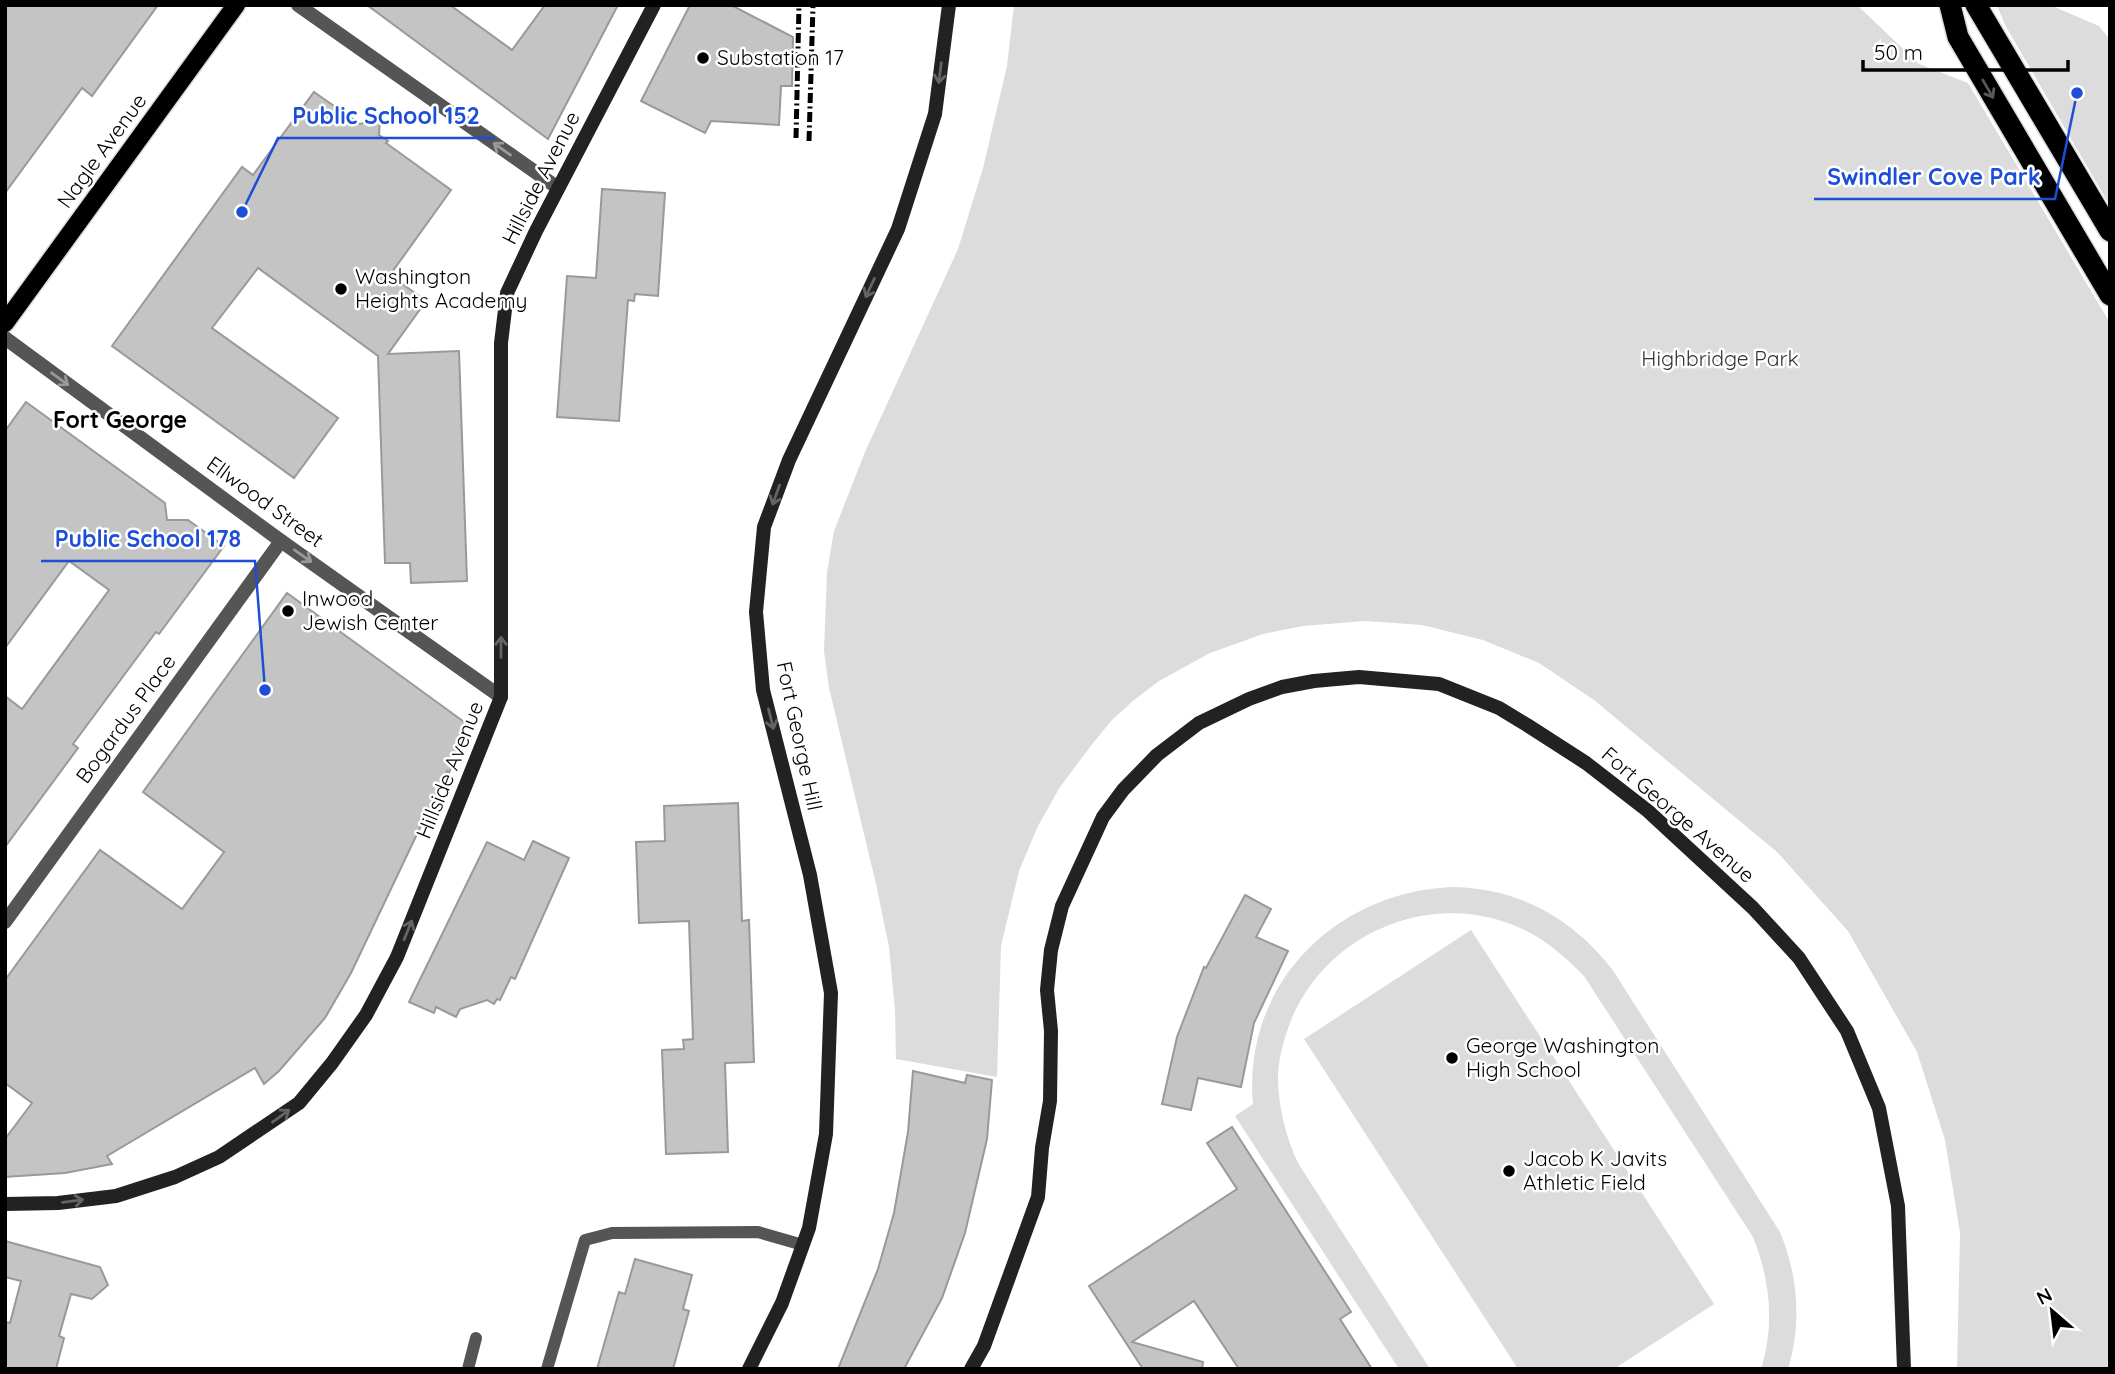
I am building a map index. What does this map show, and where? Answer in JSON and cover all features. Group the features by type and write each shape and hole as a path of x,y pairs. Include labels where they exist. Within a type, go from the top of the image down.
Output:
{"highway":[{"path":"1950,5 1958,37 2110,295"},
{"path":"1976,5 2110,231"}],"main road":[{"name":"Nagle Avenue","path":"5,323 236,5"},
{"name":"Hillside Avenue","path":"5,1204 58,1203 116,1196 175,1177 219,1157 299,1103 366,1015 397,957 501,697 501,344 507,292 654,5"},
{"name":"Fort George Hill","path":"749,1369 782,1303 809,1228 827,1134 831,993 810,875 764,690 756,612 764,527 789,460 898,229 935,114 949,5"},
{"name":"Fort George Avenue","path":"971,1369 984,1346 1038,1197 1042,1148 1050,1101 1051,1031 1047,990 1051,950 1062,906 1102,817 1123,790 1157,755 1199,723 1249,699 1282,687 1336,679 1394,678 1439,684 1499,708 1586,763 1648,811 1753,908 1799,958 1847,1031 1879,1108 1898,1206 1904,1369"}],"street":[{"path":"298,5 558,188"},
{"name":"Ellwood Street","path":"5,338 281,541 501,697"},
{"name":"Bogardus Place","path":"5,922 281,541"}],"lane":[{"path":"547,1369 585,1240 612,1233 758,1232 803,1245"},
{"path":"468,1369 476,1338"}],"green space":[{"name":"Highbridge Park","path":"1014,5 1857,5 1919,64 1968,83 2110,323 2110,1369 1957,1369 1960,1233 1945,1140 1917,1052 1848,931 1777,852 1594,700 1539,663 1483,640 1422,625 1365,621 1303,626 1263,634 1210,653 1159,681 1112,720 1060,787 1038,826 1019,871 1001,946 997,1077 896,1059 889,947 829,688 824,651 827,572 834,531 865,452 958,249 983,168 1007,66"},
{"path":"1997,5 2050,5 2099,26 2110,40 2110,206 2005,25"},
{"path":"1455,887 1501,893 1543,910 1580,935 1612,969 1780,1232 1791,1265 1796,1300 1795,1335 1788,1369 1761,1369 1768,1335 1769,1302 1753,1237 1584,976 1534,935 1499,920 1463,914 1427,915 1392,924 1360,940 1332,962 1308,990 1290,1023 1279,1062 1281,1109 1289,1142 1298,1163 1430,1369 1399,1369 1235,1116 1253,1104 1254,1060 1263,1020 1281,983 1306,952 1336,925 1372,905 1412,892"},
{"name":"Jacob K Javits Athletic Field","path":"1471,930 1714,1304 1614,1369 1518,1369 1304,1039"}],"building":[{"path":"5,5 158,5 92,96 82,88 5,193"},
{"path":"367,5 450,5 512,50 545,5 618,5 548,139"},
{"name":"Substation 17","path":"690,5 731,5 793,37 792,86 781,86 779,125 711,121 705,133 641,101"},
{"path":"314,92 360,124 380,118 379,135 388,141 386,143 451,190 390,275 426,301 388,354 459,351 467,581 411,583 410,563 385,563 378,356 258,268 212,328 338,418 294,478 112,346 242,167 253,175"},
{"path":"602,189 665,193 658,296 635,294 634,301 628,300 619,421 557,417 567,276 596,278"},
{"path":"26,402 165,503 167,520 188,520 224,546 73,744 78,748 5,847 5,696 22,709 109,590 69,561 5,648 5,431"},
{"path":"287,593 467,724 449,773 447,771 351,973 325,1018 279,1071 264,1084 255,1068 107,1156 112,1164 65,1173 5,1177 5,1139 32,1103 5,1083 5,980 100,850 182,909 224,852 143,792"},
{"path":"738,803 742,921 749,920 754,1062 725,1063 728,1152 666,1154 662,1050 684,1049 683,1040 693,1039 689,921 639,923 636,842 665,841 664,806"},
{"path":"533,841 569,858 515,979 511,977 500,1000 497,999 494,1004 487,1000 460,1009 456,1017 436,1007 434,1013 409,1002 487,842 524,860"},
{"path":"1245,895 1271,909 1256,937 1288,951 1254,1023 1241,1087 1198,1078 1191,1110 1162,1104 1177,1037 1204,967 1206,968"},
{"path":"913,1071 965,1083 967,1075 992,1080 987,1139 965,1233 942,1298 904,1369 838,1369 878,1269 894,1213 908,1132"},
{"path":"1232,1127 1351,1312 1340,1319 1372,1369 1239,1369 1194,1301 1132,1342 1203,1362 1202,1369 1143,1369 1089,1286 1237,1189 1207,1143"},
{"path":"5,1241 100,1267 108,1285 92,1299 71,1294 59,1336 64,1338 56,1369 5,1369 5,1322 10,1323 21,1281 5,1277"},
{"path":"635,1259 692,1275 683,1309 689,1311 673,1369 597,1369 619,1292 625,1294"}],"railway":[{"path":"796,138 799,5"},
{"path":"809,141 813,5"}],"place":[{"name":"Substation 17","path":"703,58"},
{"name":"Swindler Cove Park","path":"2077,93"},
{"name":"Public School 152","path":"242,212"},
{"name":"Washington Heights Academy","path":"341,289"},
{"name":"Inwood Jewish Center","path":"288,611"},
{"name":"Public School 178","path":"265,690"},
{"name":"George Washington High School","path":"1452,1058"},
{"name":"Jacob K Javits Athletic Field","path":"1509,1171"}],"district":[{"name":"Fort George","path":"120,420"}]}
